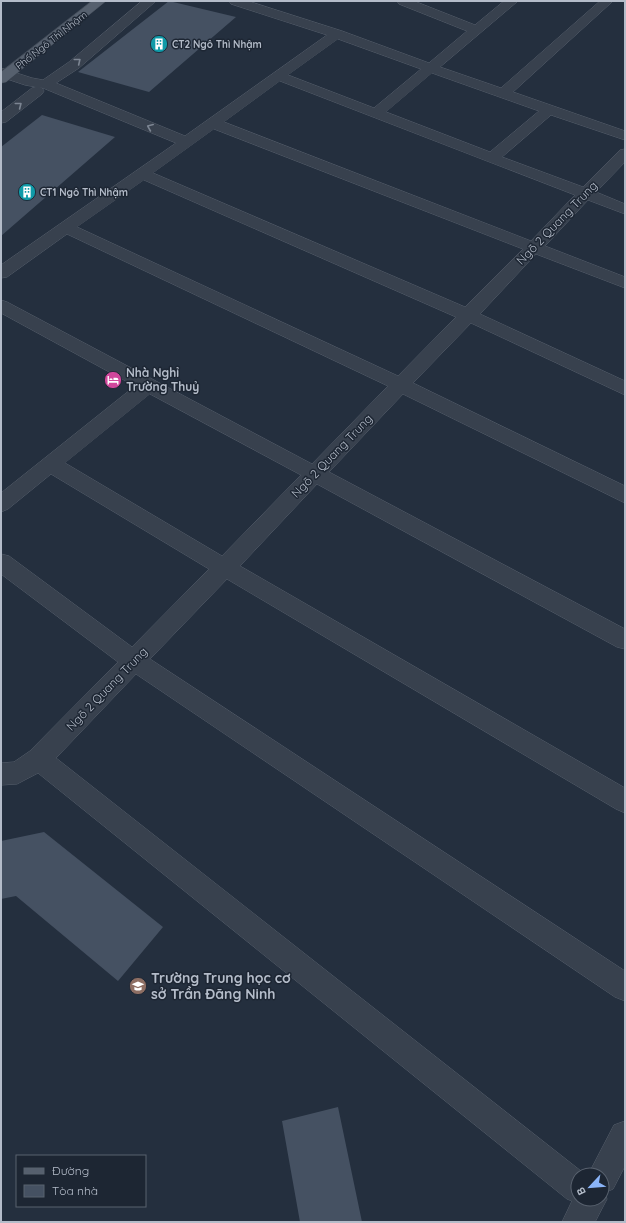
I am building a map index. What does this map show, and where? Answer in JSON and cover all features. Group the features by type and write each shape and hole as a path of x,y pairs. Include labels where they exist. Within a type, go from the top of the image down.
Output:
{"main road":[{"name":"Phố Ngô Thì Nhậm","path":"3,75 100,1"}],"street":[{"path":"1,119 38,86 74,65 150,1"},
{"path":"236,1 337,34 625,136"},
{"path":"403,1 476,30"},
{"path":"376,113 512,1"},
{"path":"504,93 607,1"},
{"path":"1,273 143,174 337,34"},
{"path":"3,75 38,86 181,146"},
{"path":"278,76 625,209"},
{"path":"492,158 550,109"},
{"path":"213,123 625,283"},
{"name":"Ngõ 2 Quang Trung","path":"1,774 21,772 39,759 625,153"},
{"path":"143,174 468,315 625,389"},
{"path":"66,228 401,385 625,495"},
{"path":"1,306 625,640"},
{"path":"5,496 50,464 148,385"},
{"path":"50,464 625,801"},
{"path":"1,562 134,661 625,987"},
{"path":"39,759 570,1182"},
{"path":"608,1167 625,1136"},
{"path":"578,1222 586,1207"}],"building":[{"name":"CT2 Ngô Thì Nhậm","path":"169,1 236,17 149,92 78,72"},
{"name":"CT1 Ngô Thì Nhậm","path":"42,115 115,137 1,236 1,147"},
{"path":"44,832 163,927 118,981 16,896 1,899 1,841"},
{"path":"338,1107 362,1222 300,1222 282,1121"}],"place":[{"name":"CT2 Ngô Thì Nhậm","path":"159,44"},
{"name":"CT1 Ngô Thì Nhậm","path":"27,192"},
{"name":"Nhà Nghỉ Trường Thuỷ","path":"113,380"},
{"name":"Trường Trung học cơ sở Trần Đăng Ninh","path":"138,986"}]}
